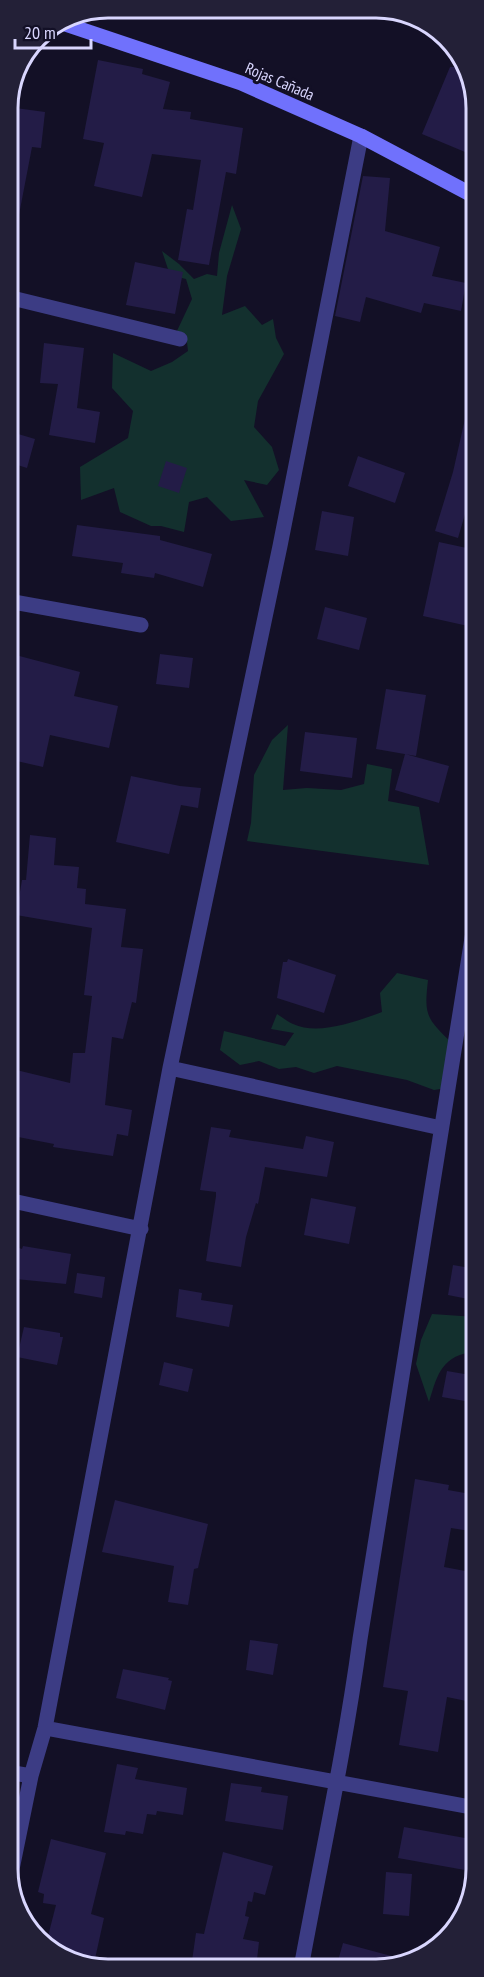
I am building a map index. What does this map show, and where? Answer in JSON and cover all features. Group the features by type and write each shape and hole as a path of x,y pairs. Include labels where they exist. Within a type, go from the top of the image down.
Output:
{"main road":[{"name":"Rojas Cañada","path":"72,26 241,83 361,136 466,192"}],"street":[{"path":"18,1840 31,1776 45,1728 170,1068 280,546 361,136"},
{"path":"18,299 180,339"},
{"path":"18,603 141,625"},
{"path":"303,1959 349,1718 466,974"},
{"path":"170,1068 441,1128"},
{"path":"18,1202 141,1229"},
{"path":"45,1728 466,1806"},
{"path":"18,1774 31,1776"}],"green space":[{"path":"232,205 241,229 227,276 222,315 245,306 262,325 273,319 276,338 284,354 258,401 254,427 272,447 279,470 267,485 244,480 264,517 231,521 207,497 189,502 184,532 151,526 120,512 114,488 81,500 80,467 128,438 133,411 112,388 113,353 151,371 172,362 188,351 186,334 176,333 192,299 186,279 170,275 162,251 194,279 207,274 217,276 219,253"},
{"path":"288,725 283,790 307,788 341,790 364,784 367,764 392,769 388,801 419,807 429,865 247,841 251,823 254,775 272,740"},
{"path":"397,973 428,980 426,1001 429,1015 436,1027 451,1042 452,1087 434,1090 407,1080 337,1066 314,1073 296,1067 279,1069 259,1061 240,1065 220,1050 224,1031 285,1046 294,1033 271,1029 277,1014 303,1027 326,1028 382,1012 380,993"},
{"path":"432,1314 466,1316 466,1353 449,1361 443,1367 435,1382 429,1402 416,1364 421,1340"}],"building":[{"path":"98,60 143,69 142,74 170,82 163,109 191,112 190,119 243,128 236,174 226,172 209,265 178,260 187,209 193,210 201,160 152,154 142,197 94,186 104,143 83,139"},
{"path":"450,67 456,67 465,96 465,152 422,134"},
{"path":"18,108 45,112 41,148 32,147 18,220"},
{"path":"363,176 390,178 385,231 440,247 432,276 466,283 461,311 424,303 421,313 366,297 360,322 335,316"},
{"path":"135,262 183,272 175,314 126,305"},
{"path":"44,343 84,348 77,408 100,412 95,443 49,435 58,384 40,383"},
{"path":"466,414 466,511 458,538 435,531 453,472"},
{"path":"18,434 35,439 27,468 18,465"},
{"path":"358,456 405,473 395,503 348,486"},
{"path":"166,461 187,468 179,493 158,486"},
{"path":"322,511 354,517 348,556 315,550"},
{"path":"77,525 160,536 160,540 212,554 203,587 155,573 154,578 121,573 123,563 72,556"},
{"path":"439,542 466,548 466,626 423,616"},
{"path":"325,607 367,618 359,650 317,639"},
{"path":"160,654 193,658 189,688 156,684"},
{"path":"18,656 80,672 74,696 118,706 109,748 50,735 43,767 18,761"},
{"path":"386,689 426,695 416,756 376,749"},
{"path":"305,732 357,738 352,778 300,771"},
{"path":"405,754 449,766 439,803 395,790"},
{"path":"131,776 201,788 198,808 181,805 169,854 116,842"},
{"path":"30,835 56,838 54,865 79,867 77,888 86,889 85,904 126,909 121,947 143,949 136,1003 132,1002 123,1039 112,1037 105,1105 132,1110 128,1136 117,1134 113,1156 53,1147 54,1144 18,1137 18,1070 70,1083 73,1053 85,1053 92,996 84,995 92,928 18,915 22,880 26,880"},
{"path":"288,959 336,975 324,1013 277,998 283,962 287,962"},
{"path":"211,1127 231,1130 229,1137 303,1149 306,1136 334,1142 327,1177 265,1167 258,1204 256,1203 246,1237 241,1267 206,1261 216,1192 200,1190"},
{"path":"311,1198 356,1207 349,1244 304,1235"},
{"path":"23,1246 71,1254 66,1284 18,1279 19,1248 22,1249"},
{"path":"453,1265 466,1267 466,1299 448,1295"},
{"path":"77,1273 105,1277 102,1298 74,1293"},
{"path":"179,1289 202,1293 201,1300 233,1305 229,1327 176,1317"},
{"path":"24,1327 60,1333 60,1337 63,1337 57,1365 18,1357"},
{"path":"164,1362 193,1369 188,1392 159,1385"},
{"path":"447,1371 466,1374 466,1401 442,1397"},
{"path":"415,1479 449,1485 448,1490 466,1493 466,1530 451,1528 444,1567 466,1571 466,1701 447,1697 438,1752 399,1745 408,1691 383,1687"},
{"path":"115,1500 208,1524 198,1568 194,1569 188,1605 168,1602 174,1566 102,1552"},
{"path":"250,1640 278,1644 273,1675 246,1670"},
{"path":"123,1669 169,1678 168,1680 172,1681 165,1710 116,1698"},
{"path":"117,1764 138,1768 135,1779 187,1788 183,1815 157,1811 156,1815 147,1814 143,1834 126,1831 125,1835 104,1832"},
{"path":"231,1783 262,1787 261,1792 288,1796 283,1830 225,1821"},
{"path":"404,1827 466,1838 466,1870 398,1858"},
{"path":"51,1839 106,1853 91,1914 104,1918 95,1958 63,1947 48,1936 56,1905 43,1903 44,1894 38,1892"},
{"path":"223,1852 273,1866 265,1895 254,1892 252,1902 248,1901 245,1916 249,1917 243,1939 259,1942 257,1959 192,1959 196,1933 204,1934"},
{"path":"386,1872 412,1874 409,1916 383,1914"},
{"path":"343,1943 395,1957 376,1959 339,1959"}]}
